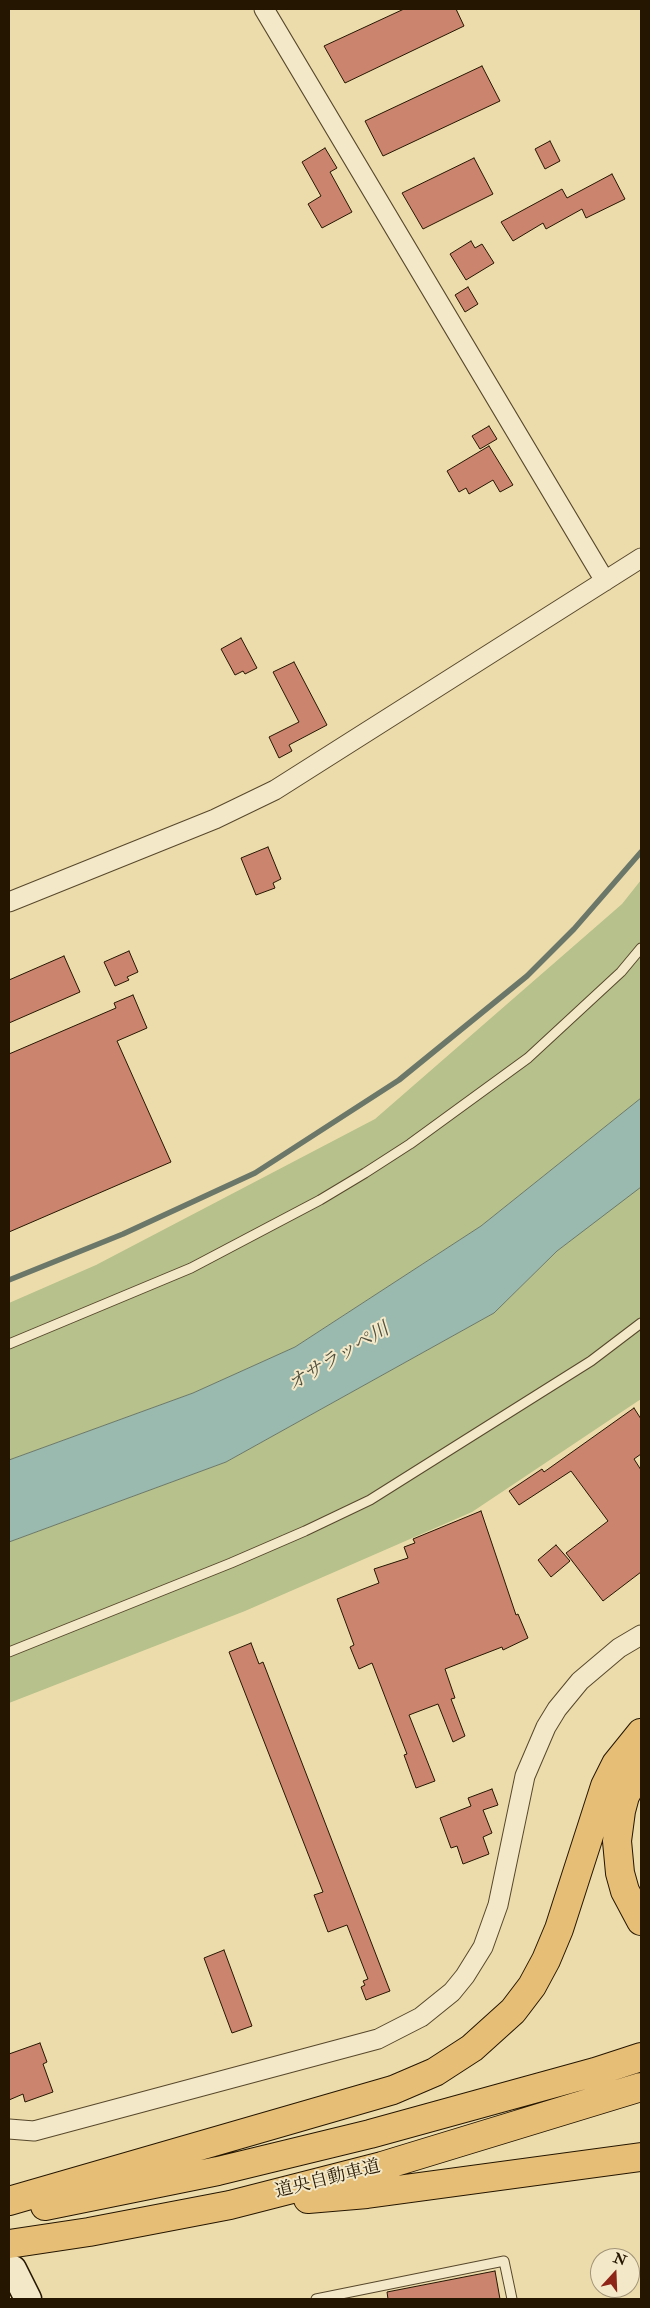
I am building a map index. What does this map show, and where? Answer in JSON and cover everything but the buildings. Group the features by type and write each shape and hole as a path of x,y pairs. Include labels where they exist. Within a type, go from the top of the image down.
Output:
{"highway":[{"path":"9,2201 393,2090 435,2072 472,2048 513,2011 532,1986 546,1960 559,1929 605,1786 616,1764 641,1733"},
{"path":"641,1766 625,1796 617,1841 620,1873 625,1891 641,1921"},
{"name":"道央自動車道","path":"9,2212 76,2201 228,2169 380,2131 595,2072 641,2057"},
{"name":"道央自動車道","path":"11,2257 89,2232 230,2205 382,2166 641,2087"},
{"path":"230,2205 367,2194 641,2156"}],"main road":[{"path":"11,2257 28,2299"}],"street":[{"path":"264,9 605,580"},
{"path":"9,902 215,819 275,790 641,558"},
{"path":"9,2129 34,2131 378,2039 421,2018 452,1992 474,1962 482,1947 498,1905 525,1776 546,1727 567,1696 586,1675 619,1648 641,1635"}],"lane":[{"path":"9,1344 191,1268 320,1200 364,1173 432,1129 528,1058 621,972 641,948"},
{"path":"9,1652 232,1563 370,1500 591,1361 641,1323"},
{"path":"316,2299 504,2261 512,2299"}],"green space":[{"path":"641,880 641,1098 481,1226 295,1347 193,1393 9,1460 9,1303 96,1265 375,1119 622,904"},
{"path":"641,1186 641,1399 472,1512 245,1611 9,1703 9,1542 226,1462 494,1313 557,1251"}],"water":[{"name":"オサラッペ川","path":"641,1098 641,1187 557,1251 494,1313 226,1462 9,1542 9,1460 193,1393 295,1347 481,1226"}],"waterway":[{"path":"9,1280 123,1234 255,1173 399,1080 527,976 574,929 641,852"}]}
